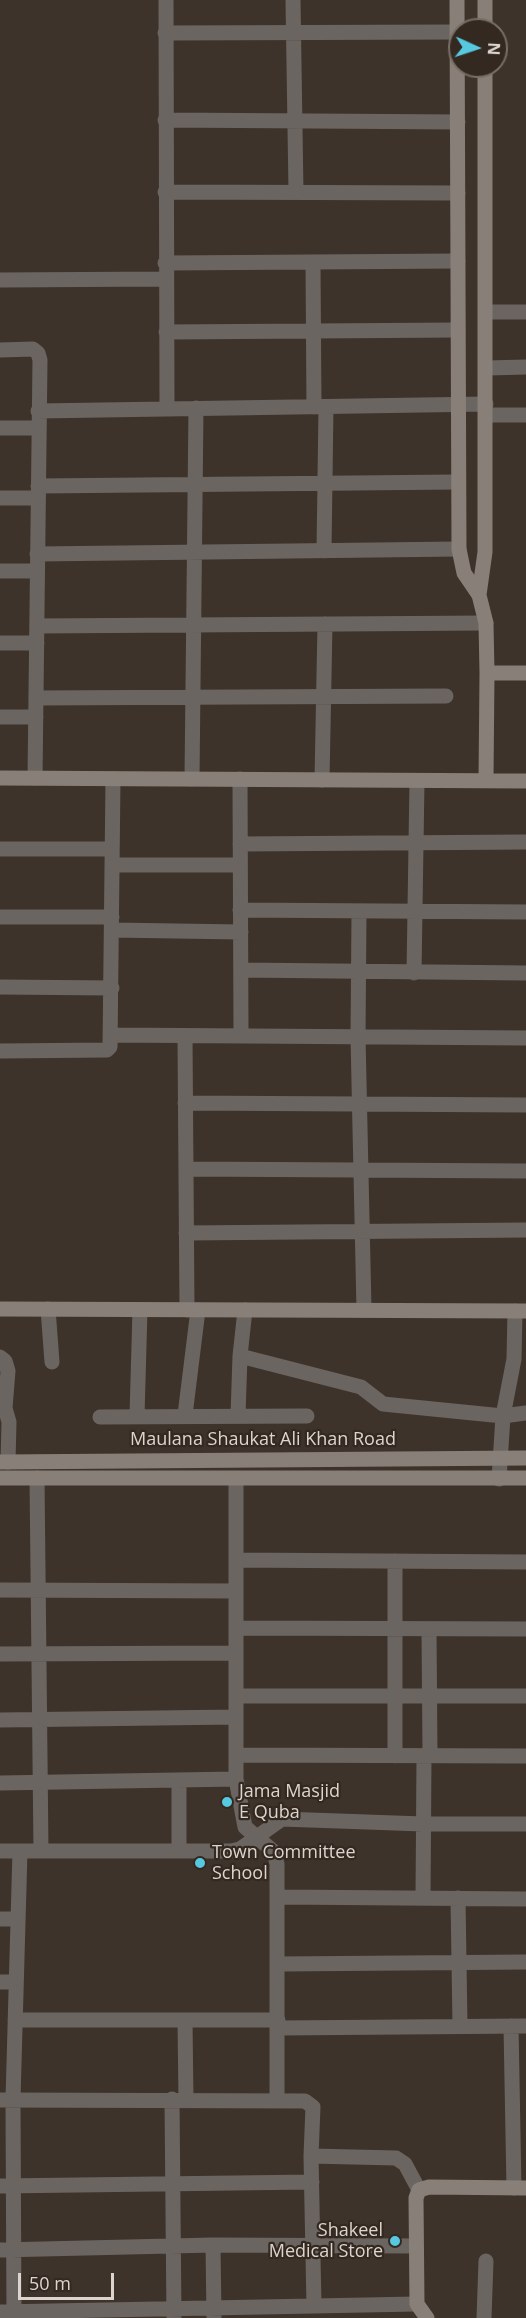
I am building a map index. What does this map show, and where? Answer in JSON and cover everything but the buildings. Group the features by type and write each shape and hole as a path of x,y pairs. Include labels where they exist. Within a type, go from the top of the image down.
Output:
{"street":[{"path":"166,0 167,408"},
{"path":"293,0 296,192"},
{"path":"458,0 458,18"},
{"path":"485,0 485,18"},
{"path":"165,33 448,32"},
{"path":"458,78 457,482 459,549 464,573 480,595"},
{"path":"485,78 487,368 485,552 480,595 486,623 486,780"},
{"path":"165,120 458,122"},
{"path":"165,192 458,194"},
{"path":"165,263 458,261"},
{"path":"313,262 314,331 325,483 324,551"},
{"path":"0,280 165,279"},
{"path":"487,312 526,312"},
{"path":"166,332 458,330"},
{"path":"0,350 33,349 38,353 36,778"},
{"path":"487,368 526,367"},
{"path":"38,411 458,404 526,415"},
{"path":"192,779 196,408"},
{"path":"0,428 38,428"},
{"path":"0,498 38,492 196,483 457,482"},
{"path":"37,554 459,549"},
{"path":"0,571 37,572"},
{"path":"37,626 486,623"},
{"path":"322,780 325,624"},
{"path":"0,643 37,643"},
{"path":"487,673 526,673"},
{"path":"36,698 446,696"},
{"path":"0,717 36,717"},
{"path":"0,778 526,780"},
{"path":"0,1051 107,1050 110,1047 112,1035 113,779"},
{"path":"240,779 241,1036"},
{"path":"414,973 417,781"},
{"path":"240,844 526,842"},
{"path":"0,849 112,849"},
{"path":"112,865 240,865"},
{"path":"240,910 526,912"},
{"path":"359,912 358,1037 364,1310"},
{"path":"0,917 241,932"},
{"path":"241,970 526,974"},
{"path":"0,987 112,988"},
{"path":"112,1035 526,1038"},
{"path":"185,1036 186,1233 192,1310 185,1416"},
{"path":"185,1103 526,1105"},
{"path":"186,1169 526,1171"},
{"path":"186,1233 526,1230"},
{"path":"0,1309 520,1311 503,1416 499,1479"},
{"path":"48,1309 51,1362"},
{"path":"137,1416 140,1310"},
{"path":"238,1415 240,1356 245,1310"},
{"path":"240,1356 279,1368 361,1387 383,1404 503,1416 526,1413"},
{"path":"0,1358 5,1361 8,1371 5,1408 9,1424 4,1462"},
{"path":"100,1417 307,1416"},
{"name":"Maulana Shaukat Ali Khan Road","path":"4,1462 526,1458"},
{"path":"0,1478 526,1478"},
{"path":"37,1478 41,1851"},
{"path":"236,1479 236,1779 242,1819 255,1838 274,1852 279,1897 277,2100"},
{"path":"236,1560 526,1562"},
{"path":"395,1561 395,1756"},
{"path":"0,1590 236,1591"},
{"path":"236,1628 526,1629"},
{"path":"423,1898 429,1629"},
{"path":"0,1654 236,1653"},
{"path":"236,1696 526,1696"},
{"path":"0,1720 236,1717"},
{"path":"236,1755 526,1756"},
{"path":"179,1779 179,1851"},
{"path":"0,1783 236,1779"},
{"path":"0,1851 231,1851 282,1819 423,1824 526,1824"},
{"path":"20,1851 15,2020 7,2051 9,2314 214,2313 314,2306 421,2313 415,2246 416,2198 419,2190 405,2164 396,2158 311,2156"},
{"path":"279,1897 526,1899"},
{"path":"458,1898 460,2026"},
{"path":"0,1919 18,1919"},
{"path":"279,1965 526,1962"},
{"path":"0,1982 16,1982"},
{"path":"15,2020 185,2020 278,2024 518,2026 520,2188 429,2187 419,2190"},
{"path":"174,2313 173,2184 185,2020"},
{"path":"7,2099 305,2101 313,2107 311,2156 314,2306"},
{"path":"7,2186 312,2182"},
{"path":"7,2250 313,2245 415,2246"},
{"path":"213,2246 214,2313"},
{"path":"484,2318 486,2261"}],"place":[{"name":"Jama Masjid E Quba","path":"227,1802"},
{"name":"Town Committee School","path":"200,1863"},
{"name":"Shakeel Medical Store","path":"395,2241"}]}
